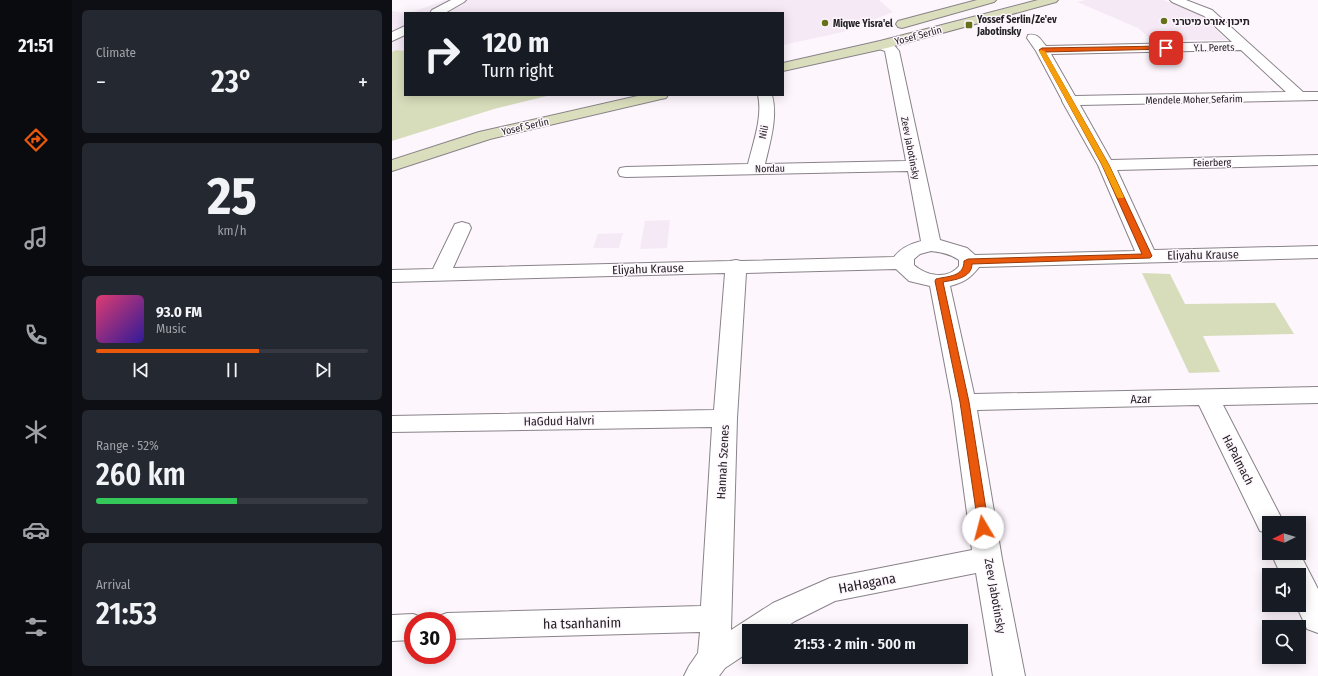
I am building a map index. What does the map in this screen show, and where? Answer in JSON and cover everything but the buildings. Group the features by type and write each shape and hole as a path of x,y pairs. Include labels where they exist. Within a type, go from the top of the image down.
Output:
{"main road":[{"name":"Yosef Serlin","path":"889,28 990,0"},
{"name":"Yosef Serlin","path":"907,38 1052,0"},
{"path":"852,38 887,48"},
{"name":"Yosef Serlin","path":"784,67 887,48"},
{"name":"Yosef Serlin","path":"392,152 492,120 597,96"},
{"name":"Yosef Serlin","path":"392,166 485,135 657,96"}],"street":[{"path":"438,12 460,0"},
{"path":"1176,0 1208,13 1300,97"},
{"path":"392,37 404,31"},
{"path":"887,48 907,38"},
{"name":"Y.L. Perets","path":"1069,101 1037,44 1243,46"},
{"name":"Zeev Jabotinsky","path":"887,48 931,244"},
{"name":"Nili","path":"756,168 764,125 767,100 765,96"},
{"name":"Mendele Moher Sefarim","path":"1069,101 1318,96"},
{"path":"1069,101 1106,165 1148,256"},
{"name":"Feierberg","path":"1106,165 1318,160"},
{"name":"Nordau","path":"626,172 756,168 914,166"},
{"path":"441,274 462,228"},
{"path":"931,244 942,245 955,249 965,256 968,261 968,267 965,272 958,277 939,281 928,280 911,273 906,268 904,258 908,252 914,248 931,244"},
{"name":"Eliyahu Krause","path":"968,261 1318,252"},
{"name":"Eliyahu Krause","path":"392,276 736,266 904,263"},
{"name":"Hannah Szenes","path":"707,667 716,619 725,418 736,266"},
{"name":"Zeev Jabotinsky","path":"939,281 964,402 988,559 1009,676"},
{"name":"Azar","path":"964,402 1318,395"},
{"name":"HaPalmach","path":"1207,397 1266,516"},
{"name":"HaGdud HaIvri","path":"393,425 725,418"},
{"name":"HaHagana","path":"766,624 784,612 830,590 988,559"},
{"path":"1306,589 1318,620"},
{"name":"ha tsanhanim","path":"456,626 716,619"},
{"path":"392,628 404,627"},
{"path":"707,667 742,640"}],"shaded area":[{"name":"Miqwe Yisra'el","path":"445,0 879,0 893,12 843,32 784,45 784,12 413,12"},
{"name":"תיכון אורט מיטרני","path":"1086,0 1163,0 1199,14 1227,40 1151,40 1138,28 1077,2"},
{"path":"392,11 404,13 404,51 396,50 392,52"},
{"path":"670,220 667,248 640,249 645,221"},
{"path":"623,233 619,248 593,248 598,234"}],"green space":[{"path":"396,50 404,51 404,96 547,96 494,109 392,141 392,52"},
{"path":"1142,273 1170,274 1185,304 1275,303 1294,334 1203,336 1220,372 1189,373"}],"slow traffic":[{"path":"1042,51 1106,165 1120,197"}],"place":[{"name":"תיכון אורט מיטרני","path":"1164,21"},
{"name":"Miqwe Yisra'el","path":"825,23"},
{"name":"Yossef Serlin/Ze'ev Jabotinsky","path":"969,25"}],"route":[{"path":"983,528 964,402 939,281 958,277 965,272 968,267 968,261 1148,256 1106,165 1069,101 1042,50 1166,48"}]}
